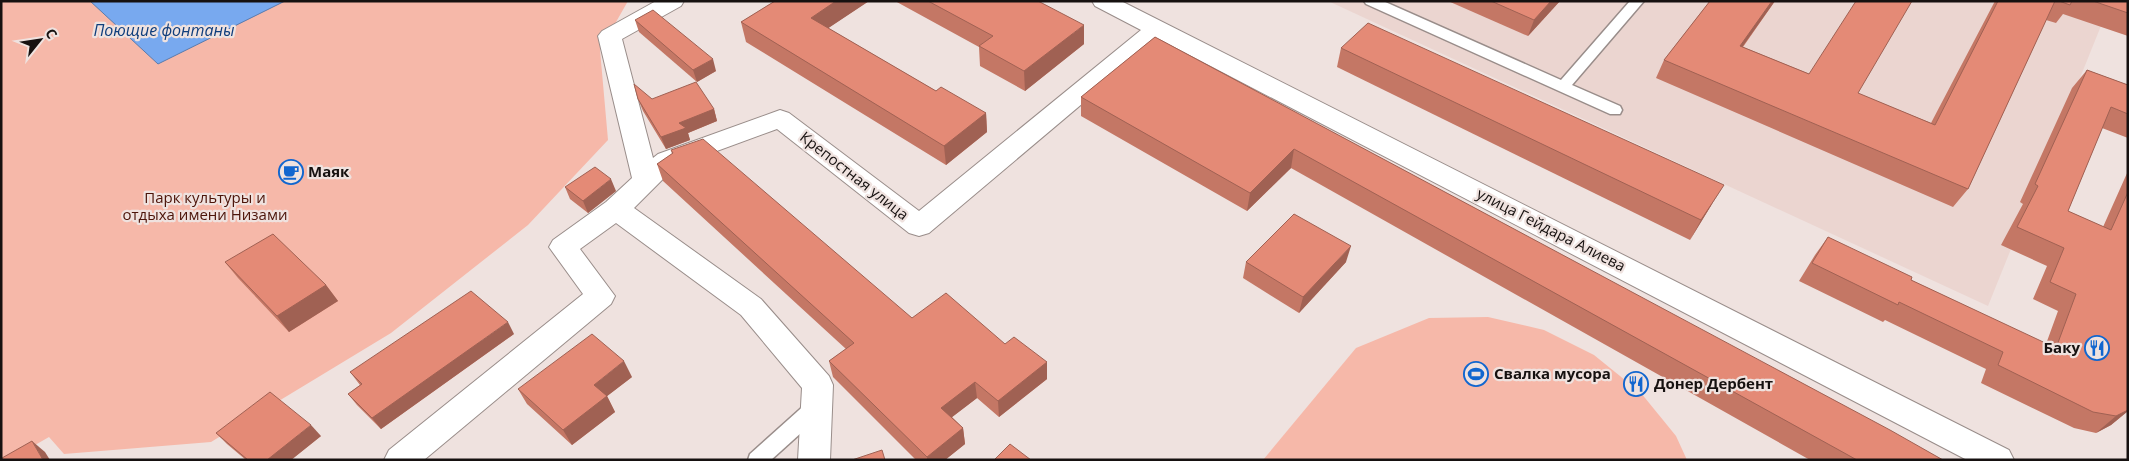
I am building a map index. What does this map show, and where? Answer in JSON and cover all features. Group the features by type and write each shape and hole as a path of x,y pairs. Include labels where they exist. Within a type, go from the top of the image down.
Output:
{"street":[{"path":"646,180 610,36 673,1"},
{"name":"улица Гейдара Алиева","path":"1104,1 1998,460"},
{"name":"Крепостная улица","path":"400,460 601,296 563,247 616,209 667,160 780,119 919,226 1157,29"},
{"path":"616,209 751,307 818,385 814,460"}],"lane":[{"path":"1371,1 1615,110"},
{"path":"1564,87 1637,1"},
{"path":"757,460 817,406"}],"shaded area":[{"path":"1328,1 2111,1 1988,306"}],"green space":[{"name":"Парк культуры и отдыха имени Низами","path":"1,1 628,1 600,50 608,140 528,225 391,333 211,442 64,454 49,437 9,460 1,460"},
{"name":"Свалка мусора","path":"1488,317 1544,330 1594,355 1641,393 1676,436 1687,460 1263,460 1356,348 1429,318"}],"water":[{"name":"Поющие фонтаны","path":"90,1 285,1 158,64"}],"building":[{"path":"775,1 836,1 811,18 936,91 941,87 986,113 944,146 741,22"},
{"path":"928,1 1038,1 1084,25 1024,71 979,46 993,36"},
{"path":"1491,1 1551,1 1534,20"},
{"path":"1710,1 1772,1 1740,46 1809,74 1856,1 1912,1 1858,93 1935,125 1998,1 2055,1 1968,189 1664,60"},
{"path":"2059,1 2072,1 2070,5"},
{"path":"2093,1 2128,1 2128,13"},
{"path":"653,10 713,59 693,70 635,20"},
{"path":"1368,23 1724,185 1701,220 1341,48"},
{"path":"1155,37 1943,460 1857,460 1294,149 1250,193 1081,97"},
{"path":"2087,70 2128,85 2128,114 2111,107 2068,211 2111,230 2128,192 2128,410 2116,416 2093,412 1998,365 2003,352 1899,302 1898,305 1812,263 1828,237 1912,277 1911,280 2056,348 2076,294 2050,282 2064,248 2017,227 2038,186 2035,184"},
{"path":"696,82 714,109 679,123 686,128 661,137 638,99 634,84 652,99"},
{"path":"703,139 912,318 946,293 1005,344 1014,337 1047,362 998,401 975,382 941,408 963,428 927,457 829,361 854,343 657,164 673,153 671,150"},
{"path":"595,167 611,179 583,201 565,187"},
{"path":"1294,214 1351,246 1303,297 1246,262"},
{"path":"273,234 326,285 277,316 225,262"},
{"path":"471,291 508,322 372,418 348,394 362,384 350,372"},
{"path":"592,334 624,361 594,385 607,396 563,430 518,389"},
{"path":"270,392 311,425 267,460 248,460 216,433"},
{"path":"32,441 43,460 3,460 2,458"},
{"path":"1010,444 1031,460 994,460"},
{"path":"882,450 885,460 852,460"}],"place":[{"name":"Маяк","path":"291,172"},
{"name":"Баку","path":"2097,348"},
{"name":"Свалка мусора","path":"1476,374"},
{"name":"Донер Дербент","path":"1636,384"}]}
